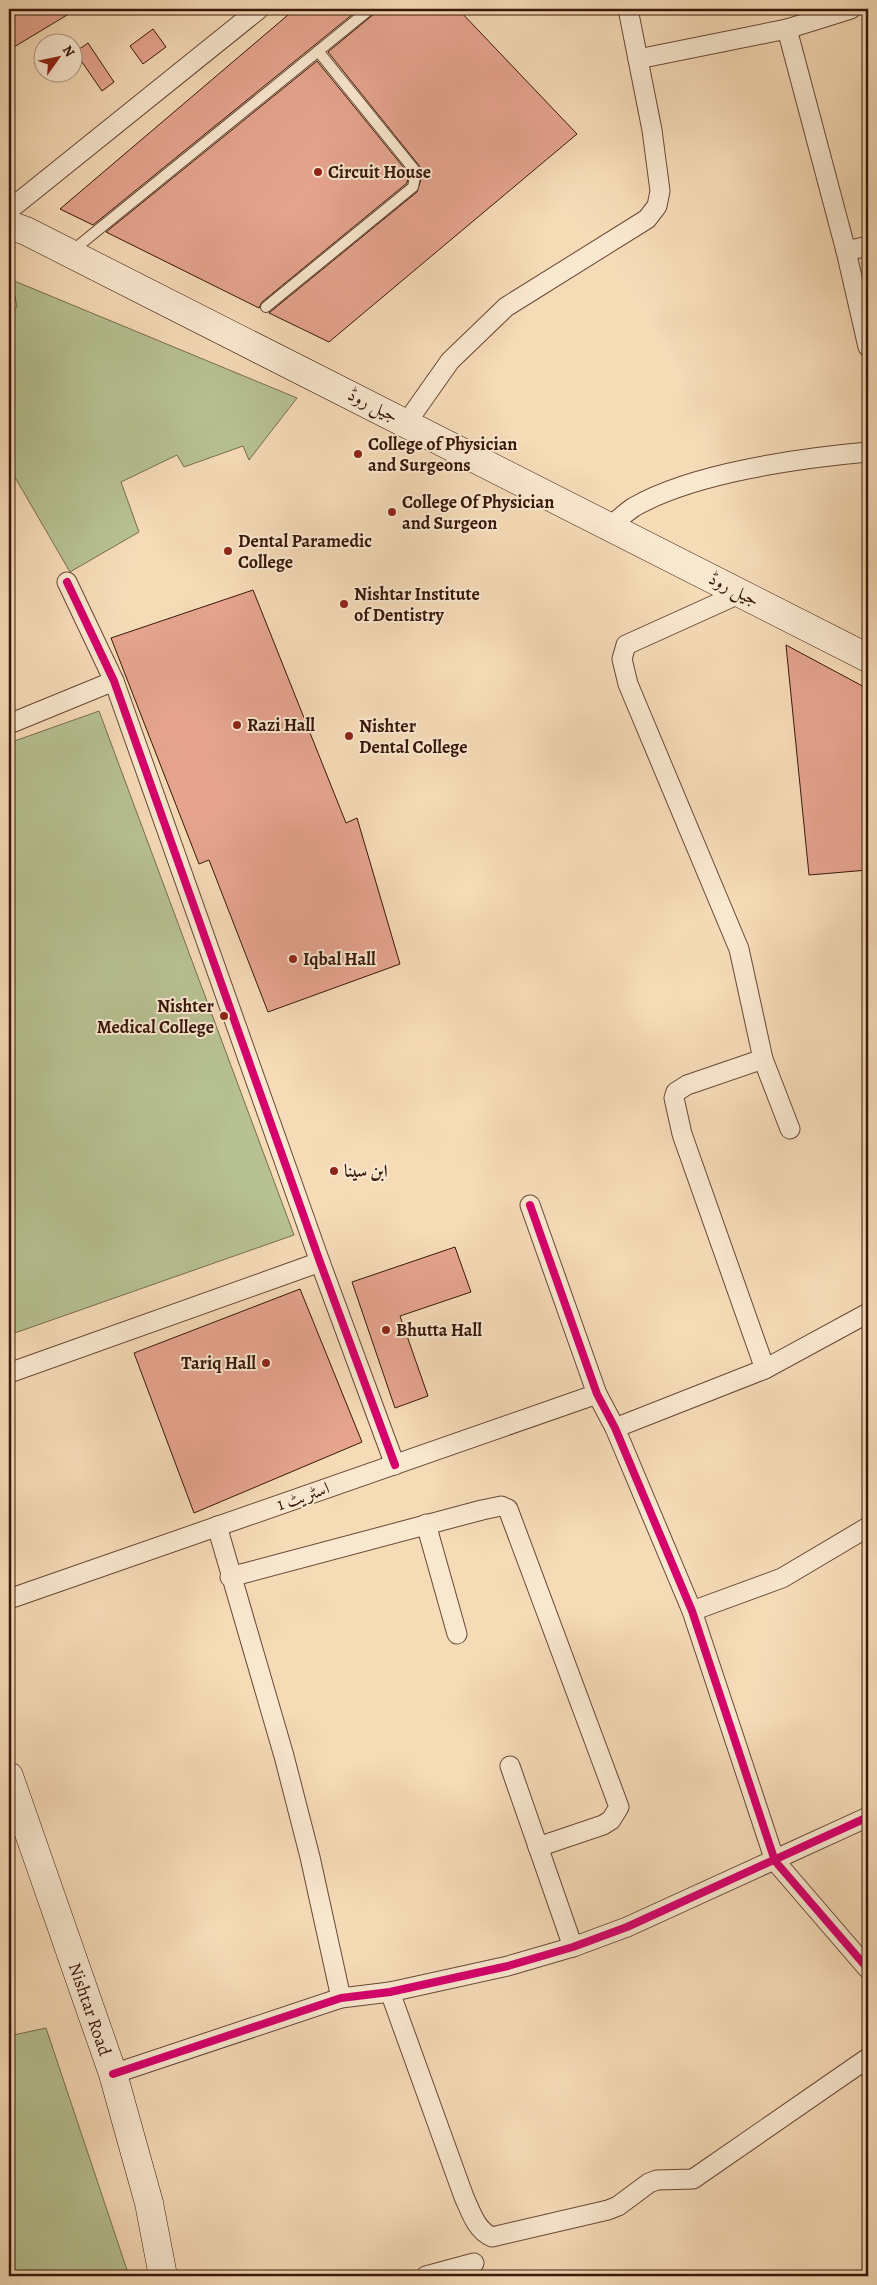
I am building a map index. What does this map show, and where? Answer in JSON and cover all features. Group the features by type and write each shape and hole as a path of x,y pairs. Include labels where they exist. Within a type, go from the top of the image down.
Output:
{"main road":[{"name":"جیل روڈ","path":"9,225 69,253 407,422 868,658"},
{"name":"Nishtar Road","path":"9,1776 113,2074 149,2203 163,2276"},
{"name":"Nishtar Road","path":"9,1822 92,2065 120,2157 140,2241 144,2276"}],"street":[{"path":"9,210 259,9"},
{"path":"407,422 450,361 506,307 647,219 657,206 660,191 658,174 628,9"},
{"path":"638,59 787,29 851,9"},
{"path":"787,29 846,251 868,347"},
{"path":"846,251 868,246"},
{"path":"611,526 632,508 655,496 695,483 753,468 868,452"},
{"path":"67,582 114,681 320,1262 395,1465"},
{"path":"741,593 626,645 622,659 628,684 739,949 763,1059 790,1129"},
{"path":"9,724 114,681"},
{"path":"763,1059 687,1085 676,1092 674,1098 682,1134 765,1369"},
{"path":"530,1205 597,1394 615,1428 692,1611 775,1861 868,1969"},
{"path":"9,1373 320,1262"},
{"path":"615,1428 765,1369 868,1313"},
{"name":"اسٹریٹ 1","path":"9,1599 597,1394"},
{"path":"230,1577 426,1524 501,1506 508,1509 620,1807 612,1820 603,1825 538,1847"},
{"path":"426,1524 457,1634"},
{"path":"217,1526 230,1577 284,1756 310,1857 341,1998"},
{"path":"692,1611 782,1578 868,1527"},
{"path":"510,1766 574,1946"},
{"path":"113,2074 341,1998 390,1992 508,1966 574,1946 627,1927 868,1817"},
{"path":"390,1992 464,2197 474,2220 484,2234 492,2237 608,2210 618,2206 649,2183 657,2180 693,2178 868,2058"},
{"path":"426,2276 474,2263"}],"lane":[{"path":"69,253 370,9"},
{"path":"266,307 413,187 416,172 318,51"}],"green space":[{"path":"12,280 297,398 249,460 243,446 184,467 177,455 121,482 139,532 70,572 9,467 9,313 17,307"},
{"path":"99,711 294,1235 9,1335 9,743"},
{"path":"46,2028 129,2276 9,2276 9,2036"}],"building":[{"path":"9,9 77,9 39,32 32,32 32,36 9,50"},
{"path":"295,9 359,9 93,225 60,209"},
{"path":"377,9 458,9 577,134 329,342 269,313 417,192 423,173 421,168 328,52 374,14"},
{"path":"153,29 166,47 143,64 130,46"},
{"path":"88,43 114,82 102,91 82,62 82,47"},
{"path":"317,61 409,174 407,183 262,302 259,308 106,232"},
{"path":"253,590 346,823 357,818 400,964 268,1012 209,860 199,864 111,638"},
{"path":"786,645 868,689 868,870 809,875"},
{"path":"455,1247 471,1292 400,1316 428,1396 395,1408 352,1282"},
{"path":"300,1289 362,1442 194,1513 134,1353"}],"cycle path":[{"path":"67,582 114,681 320,1262 395,1465"},
{"path":"530,1205 597,1394 615,1428 692,1611 775,1861 868,1969"},
{"path":"113,2074 341,1998 390,1992 508,1966 573,1947 627,1927 868,1817"}],"place":[{"name":"Circuit House","path":"318,172"},
{"name":"College of Physician and Surgeons","path":"358,454"},
{"name":"College Of Physician and Surgeon","path":"392,512"},
{"name":"Dental Paramedic College","path":"228,551"},
{"name":"Nishtar Institute of Dentistry","path":"344,604"},
{"name":"Razi Hall","path":"237,725"},
{"name":"Nishter Dental College","path":"349,736"},
{"name":"Iqbal Hall","path":"293,959"},
{"name":"Nishter Medical College","path":"224,1016"},
{"name":"ابن سینا","path":"334,1171"},
{"name":"Bhutta Hall","path":"386,1330"},
{"name":"Tariq Hall","path":"266,1363"}]}
